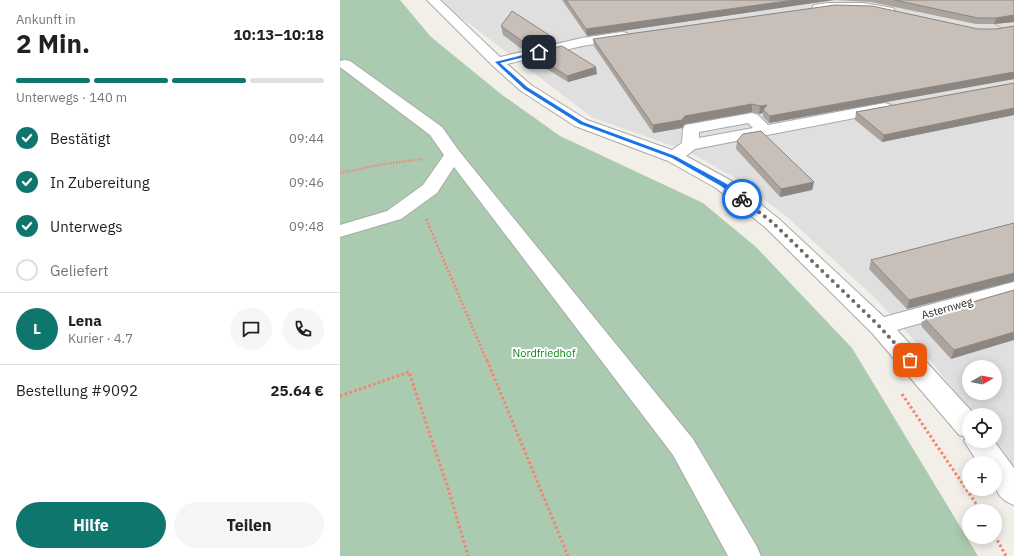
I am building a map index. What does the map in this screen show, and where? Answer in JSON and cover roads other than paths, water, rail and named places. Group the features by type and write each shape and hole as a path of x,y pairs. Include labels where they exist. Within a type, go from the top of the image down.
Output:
{"street":[{"path":"433,0 526,88 581,123 674,157 723,184 772,222 880,327 962,419"},
{"path":"807,10 834,6 860,6 902,14"},
{"path":"497,62 582,42 637,34"},
{"path":"342,64 436,130 453,155 683,447 745,556"},
{"path":"674,157 690,145 898,106"},
{"path":"340,231 394,215 430,189 453,155"},
{"name":"Asternweg","path":"880,327 1014,289"},
{"path":"1002,475 1014,492"}],"park label":[{"name":"Nordfriedhof","path":"544,353"}]}
